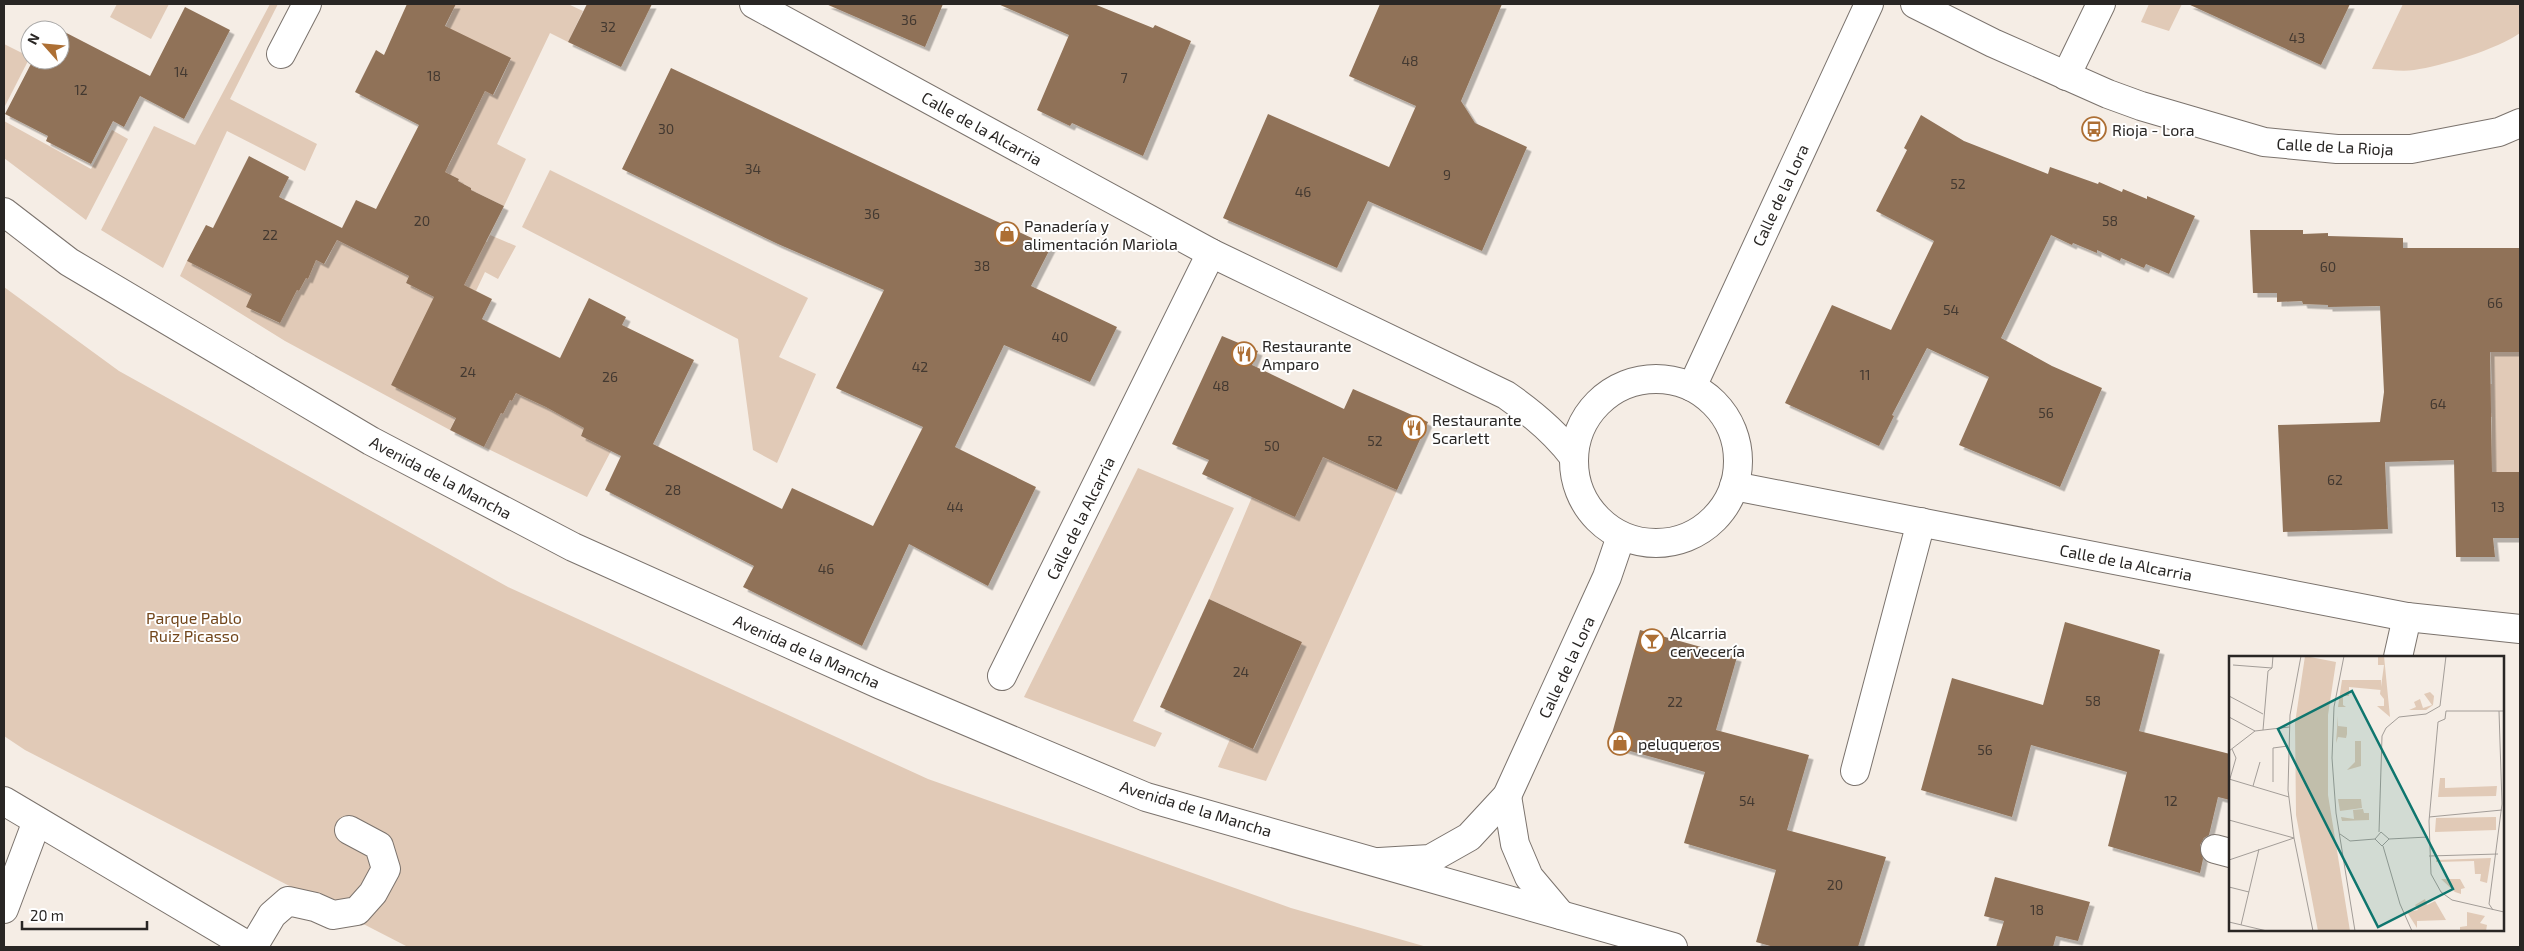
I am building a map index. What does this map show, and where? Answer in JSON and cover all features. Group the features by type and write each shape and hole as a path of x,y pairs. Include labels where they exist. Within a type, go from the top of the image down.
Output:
{"street":[{"path":"281,54 307,4"},
{"name":"Calle de la Alcarria","path":"754,4 1211,253 1506,396 1533,414 1556,435 1573,456"},
{"name":"Calle de la Lora","path":"1692,387 1869,4"},
{"name":"Calle de La Rioja","path":"1915,4 1993,43 2066,76 2141,106 2264,142 2337,149 2411,150 2499,132 2520,122"},
{"path":"2066,76 2101,4"},
{"name":"Avenida de la Mancha","path":"4,212 69,262 371,441 573,547 881,685 1146,797 1673,947"},
{"name":"Calle de la Alcarria","path":"1002,676 1211,253"},
{"path":"1657,378 1682,382 1692,387 1714,402 1729,423 1737,447 1738,460 1734,486 1723,508 1714,518 1694,533 1670,542 1658,543 1645,543 1621,536 1600,522 1585,504 1575,480 1573,456 1578,432 1590,410 1609,392 1632,381 1657,378"},
{"name":"Calle de la Alcarria","path":"1734,486 2407,617 2520,629"},
{"path":"1854,771 1921,522"},
{"name":"Calle de la Lora","path":"1375,862 1430,859 1470,837 1507,796 1608,577 1621,536"},
{"path":"2398,656 2407,617"},
{"path":"1507,796 1515,844 1529,877 1561,915"},
{"path":"4,801 38,821 219,940 251,947 272,915 288,901 315,907 333,915 357,911 373,893 386,869 379,846 349,830"},
{"path":"4,909 38,821"}],"green space":[{"path":"117,4 169,4 151,39 110,17"},
{"path":"270,4 278,4 230,99 317,144 305,171 227,131 163,268 101,230 154,126 195,145"},
{"path":"456,4 568,4 583,11 568,42 550,33 497,144 526,159 504,206 471,190 471,188 458,181 459,179 441,170 449,165 485,91 494,95 511,59 445,28"},
{"path":"2149,4 2182,4 2169,31 2141,22"},
{"path":"2403,4 2520,4 2520,33 2484,51 2439,65 2409,71 2372,69"},
{"path":"4,44 20,52 20,70 23,70 4,108"},
{"path":"4,121 91,169 112,130 128,139 86,220 4,158"},
{"path":"550,170 808,298 779,357 816,374 777,463 753,450 738,339 522,227"},
{"path":"472,234 487,242 490,235 516,246 498,279 485,272 476,291 452,280"},
{"path":"337,240 409,276 406,283 442,301 409,349 391,385 457,415 450,430 285,341 180,276 187,261 234,285 254,291 246,307 279,323 297,290 299,291 306,278 308,279 316,260 325,264"},
{"name":"Parque Pablo Ruiz Picasso","path":"4,287 119,371 508,587 928,779 1291,908 1427,947 408,947 25,750 4,736"},
{"path":"2490,338 2520,352 2520,472 2492,472 2492,417 2469,416 2470,385 2492,384"},
{"path":"519,388 584,428 581,436 611,451 587,497 484,447 501,413 503,414"},
{"path":"1323,457 1397,490 1266,781 1218,767 1230,739 1254,749 1302,642 1209,599 1252,497"},
{"path":"1138,468 1234,508 1133,721 1162,733 1155,747 1024,697"}],"building":[{"path":"407,4 456,4 445,26 511,58 493,95 485,91 445,172 459,179 458,181 471,188 471,190 504,206 464,285 492,299 482,319 560,358 589,298 626,317 622,325 694,360 653,444 782,509 792,488 873,526 923,427 836,388 884,290 778,244 622,169 671,68 1051,247 1031,286 1117,327 1090,382 1004,345 955,447 1036,487 988,586 909,544 862,646 743,587 754,566 605,490 621,456 581,436 584,428 516,393 503,414 501,413 484,447 450,430 456,418 391,385 434,297 406,283 409,276 337,240 324,264 316,260 308,279 306,278 299,291 297,290 280,323 246,307 252,294 187,261 206,225 213,228 249,156 289,177 279,197 342,228 356,200 376,209 419,125 355,92 376,50 384,55"},
{"path":"587,4 652,4 621,67 568,42"},
{"path":"826,4 943,4 925,47"},
{"path":"998,4 1094,4 1153,28 1155,25 1191,41 1143,156 1072,123 1070,126 1037,110 1069,35"},
{"path":"1380,4 1502,4 1461,101 1475,123 1527,147 1482,251 1368,201 1337,268 1223,218 1268,114 1389,167 1416,106 1349,76"},
{"path":"2188,4 2350,4 2321,65"},
{"path":"185,7 230,30 184,119 140,96 124,127 113,121 91,164 46,141 48,136 5,114 28,70 70,70 70,35 150,76"},
{"path":"1921,115 1964,141 2048,174 2050,167 2098,184 2099,182 2122,192 2123,189 2147,199 2147,196 2195,216 2169,274 2146,264 2144,268 2121,258 2120,261 2097,250 2097,253 2073,243 2072,245 2051,235 2001,338 2052,366 2102,388 2060,487 1959,445 1989,377 1927,348 1892,415 1894,416 1879,446 1785,403 1832,305 1891,330 1934,241 1876,211 1907,150 1904,148"},
{"path":"2250,230 2303,230 2303,234 2328,233 2328,236 2403,238 2403,248 2520,248 2520,352 2490,352 2492,472 2520,472 2520,538 2493,538 2495,557 2456,557 2454,460 2385,462 2388,529 2283,532 2278,425 2380,422 2384,392 2380,306 2328,307 2328,305 2303,304 2302,301 2277,302 2277,293 2253,293"},
{"path":"1222,336 1258,351 1252,365 1344,409 1353,389 1428,422 1397,490 1323,457 1295,517 1202,474 1209,460 1172,444"},
{"path":"1209,599 1302,642 1253,749 1160,707"},
{"path":"2065,622 2160,650 2139,731 2229,754 2229,800 2218,797 2209,835 2204,838 2200,845 2203,859 2200,873 2108,846 2127,772 2031,745 2012,817 1921,790 1952,678 2043,705"},
{"path":"1640,630 1737,657 1716,730 1809,755 1787,830 1886,857 1858,947 1774,947 1756,942 1776,870 1684,843 1705,772 1609,745"},
{"path":"1995,877 2090,902 2078,941 2056,936 2053,947 1996,947 2004,921 1984,916"}],"place":[{"name":"Rioja - Lora","path":"2094,129"},
{"name":"Panadería y alimentación Mariola","path":"1007,234"},
{"name":"Restaurante Amparo","path":"1244,354"},
{"name":"Restaurante Scarlett","path":"1414,428"},
{"name":"Alcarria cervecería","path":"1652,641"},
{"name":"peluqueros","path":"1620,743"}]}
